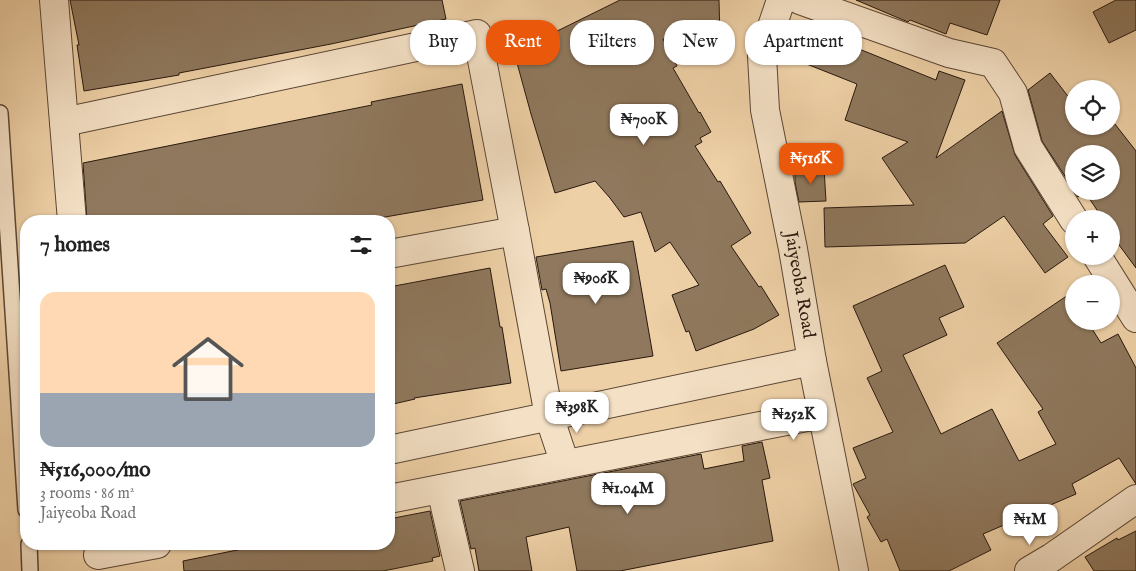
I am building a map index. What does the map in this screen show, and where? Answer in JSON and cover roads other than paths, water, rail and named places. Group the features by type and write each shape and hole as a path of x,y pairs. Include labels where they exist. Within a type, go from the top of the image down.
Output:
{"street":[{"path":"54,0 72,215"},
{"name":"Jaiyeoba Road","path":"781,0 762,56 765,110 793,249 851,570"},
{"path":"800,0 949,53 993,63 1013,93 1028,147 1068,210"},
{"path":"64,122 477,34 549,416 565,464"},
{"path":"395,253 515,231"},
{"path":"1103,265 1136,318"},
{"path":"395,449 812,361"},
{"path":"395,498 822,414"},
{"path":"441,489 460,571"},
{"path":"1047,567 1136,499"},
{"path":"98,557 130,550"}],"lane":[{"path":"0,113 20,418"},
{"path":"28,550 30,571"}]}
